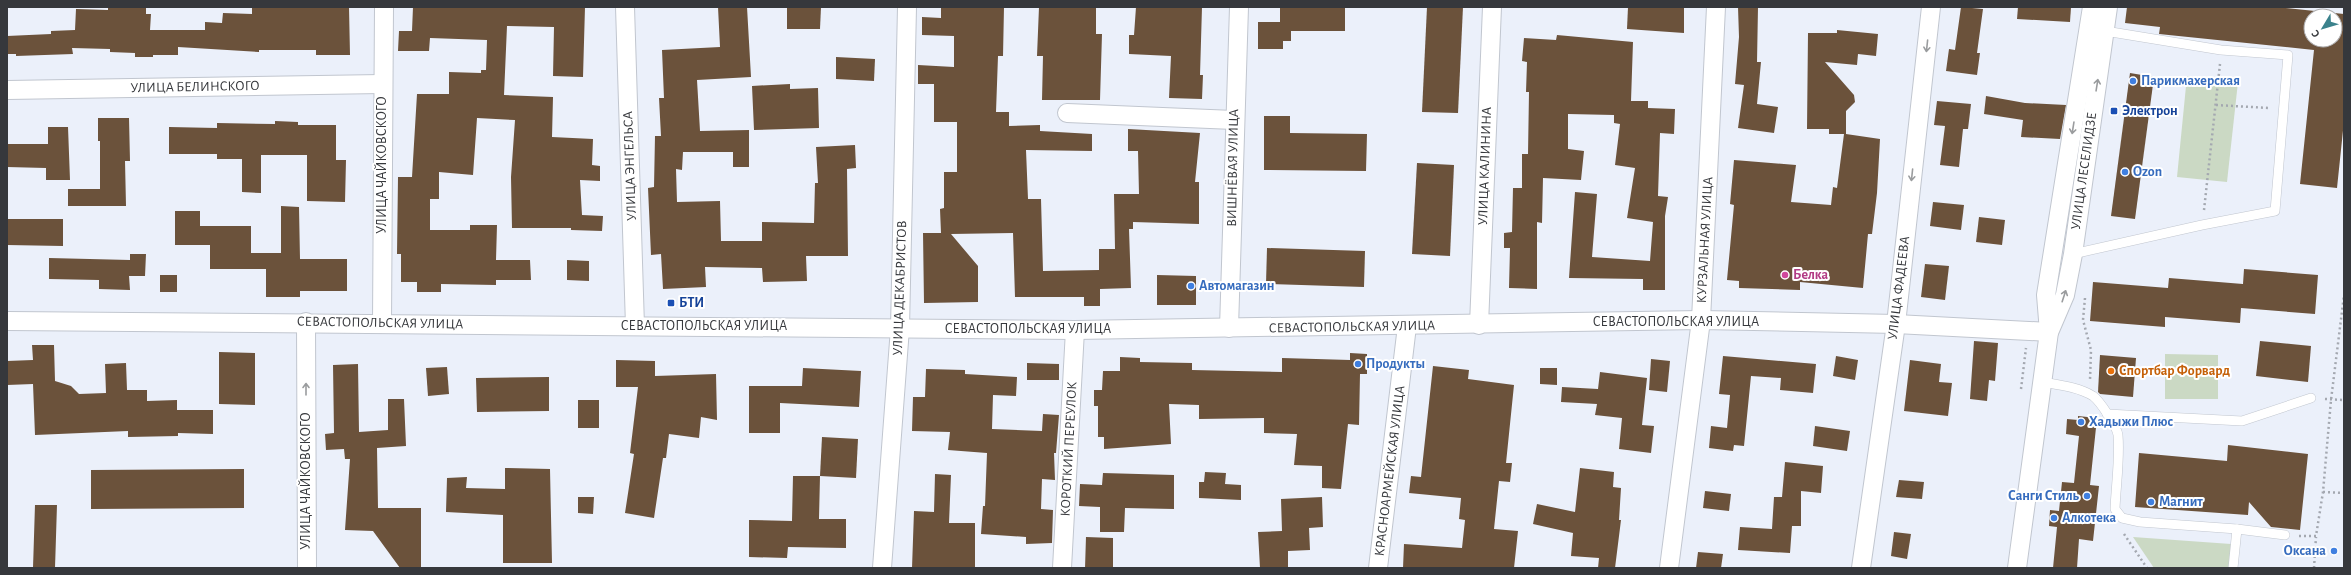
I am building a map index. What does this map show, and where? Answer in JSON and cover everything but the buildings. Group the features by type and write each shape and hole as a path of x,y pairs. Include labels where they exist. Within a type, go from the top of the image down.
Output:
{"street":[{"name":"УЛИЦА ЧАЙКОВСКОГО","path":"382,324 382,84 384,7"},
{"name":"УЛИЦА ЭНГЕЛЬСА","path":"625,7 635,326"},
{"name":"УЛИЦА ДЕКАБРИСТОВ","path":"882,568 900,328 907,7"},
{"name":"ВИШНЁВАЯ УЛИЦА","path":"1229,328 1238,7"},
{"name":"УЛИЦА КАЛИНИНА","path":"1479,325 1492,7"},
{"name":"КУРЗАЛЬНАЯ УЛИЦА","path":"1670,568 1701,320 1716,7"},
{"name":"УЛИЦА ФАДЕЕВА","path":"1861,568 1896,324 1931,7"},
{"name":"УЛИЦА ЛЕСЕЛИДЗЕ","path":"2017,568 2049,332 2046,295 2092,7"},
{"name":"УЛИЦА ЛЕСЕЛИДЗЕ","path":"2049,332 2065,295 2073,254 2108,7"},
{"name":"УЛИЦА БЕЛИНСКОГО","path":"7,90 382,84"},
{"path":"1067,113 1234,120"},
{"name":"СЕВАСТОПОЛЬСКАЯ УЛИЦА","path":"7,321 306,322 382,324 1075,330 1479,325 1701,320 1896,324 2049,332"},
{"name":"УЛИЦА ЧАЙКОВСКОГО","path":"306,322 307,568"},
{"name":"КРАСНОАРМЕЙСКАЯ УЛИЦА","path":"1378,568 1407,326"},
{"name":"КОРОТКИЙ ПЕРЕУЛОК","path":"1062,568 1075,330"}],"lane":[{"path":"2073,254 2202,225 2275,211 2288,55 2222,50 2105,32"},
{"path":"2042,382 2075,389 2089,394 2094,397 2108,414 2118,434 2115,509 2122,518 2140,522 2237,529 2285,535"},
{"path":"2108,414 2242,421 2311,398"},
{"path":"2233,568 2237,529"}],"path":[{"path":"2202,225 2222,50"},
{"path":"2216,105 2283,109"},
{"path":"2314,568 2316,536 2323,492 2331,400 2344,295"},
{"path":"2331,400 2344,400"},
{"path":"2323,492 2344,493"},
{"path":"2285,535 2316,536"}],"green space":[{"path":"2187,76 2238,82 2227,182 2177,177"},
{"path":"2165,354 2218,355 2218,399 2165,399"},
{"path":"2133,537 2231,544 2229,568 2154,568"}],"place":[{"name":"Парикмахерская","path":"2133,81"},
{"name":"Электрон","path":"2114,111"},
{"name":"Ozon","path":"2125,172"},
{"name":"Белка","path":"1785,275"},
{"name":"Автомагазин","path":"1191,286"},
{"name":"БТИ","path":"671,303"},
{"name":"Продукты","path":"1358,364"},
{"name":"Спортбар Форвард","path":"2111,371"},
{"name":"Хадыжи Плюс","path":"2081,422"},
{"name":"Санги Стиль","path":"2087,496"},
{"name":"Магнит","path":"2151,502"},
{"name":"Алкотека","path":"2054,518"},
{"name":"Оксана","path":"2334,551"}]}
